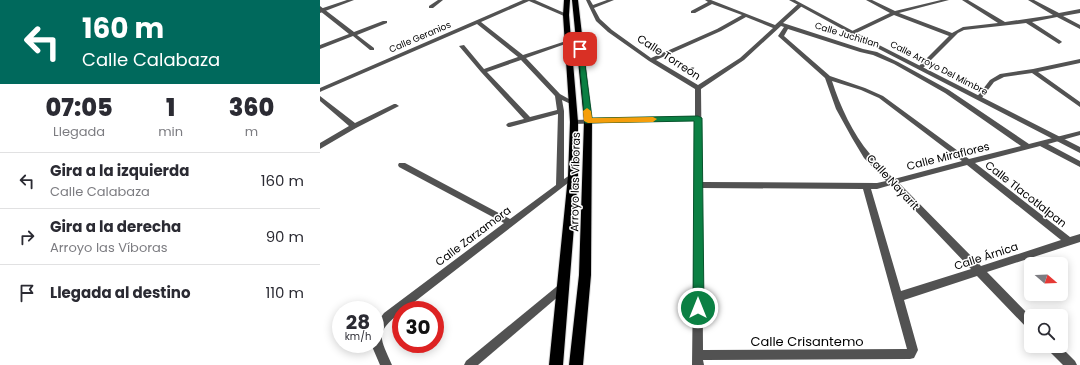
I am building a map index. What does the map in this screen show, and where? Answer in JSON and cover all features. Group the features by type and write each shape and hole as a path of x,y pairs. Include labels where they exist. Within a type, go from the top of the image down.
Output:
{"main road":[{"name":"Arroyo las Víboras","path":"556,365 574,176 574,122 566,15 567,0"},
{"name":"Arroyo las Víboras","path":"575,0 588,121 585,275 576,365"}],"street":[{"path":"321,10 352,0"},
{"path":"431,7 441,0"},
{"name":"Calle Geranios","path":"320,90 527,0"},
{"path":"531,0 566,15"},
{"path":"590,4 612,0"},
{"name":"Calle Arroyo Del Mimbre","path":"791,0 907,62 1080,150"},
{"path":"868,0 894,13 952,35"},
{"path":"852,33 894,13 947,0"},
{"path":"964,0 1004,24"},
{"path":"1030,0 1080,27"},
{"path":"693,12 709,1"},
{"name":"Calle Juchitlan","path":"709,1 781,26 862,51 870,51 901,65 962,101 1027,146"},
{"name":"Calle Torreón","path":"590,4 598,20 604,25 652,60 698,88 698,360"},
{"path":"698,88 742,59 781,26 800,5"},
{"path":"321,10 355,34 372,49"},
{"path":"920,68 952,35 963,29 1027,21 1080,11"},
{"path":"652,60 719,30 746,15"},
{"path":"1027,21 1059,42"},
{"path":"320,47 385,22"},
{"path":"478,22 523,58 558,95 573,103"},
{"name":"Calle Nayarit","path":"781,26 783,31 781,36 810,60 828,78 830,86 850,130 868,156 891,182 978,272 1024,317"},
{"path":"483,71 568,42"},
{"path":"462,46 483,71 529,120"},
{"path":"870,51 879,47"},
{"path":"979,98 996,78 1009,74 1034,71 1080,61"},
{"path":"901,65 907,62"},
{"path":"1034,71 1080,106"},
{"name":"Calle Tlacotlalpan","path":"828,78 863,89 881,97 968,162 1068,242"},
{"path":"558,95 561,111 560,185"},
{"path":"320,98 354,126"},
{"path":"320,146 354,126 396,106"},
{"path":"510,125 561,111"},
{"path":"574,122 698,118"},
{"name":"Calle Miraflores","path":"699,185 866,187 884,185 1080,133"},
{"path":"1041,143 1080,164"},
{"path":"402,165 511,224"},
{"name":"Calle Zarzamora","path":"386,365 377,345 375,335 379,325 388,316 511,224 560,185 574,176"},
{"path":"866,187 898,297"},
{"name":"Calle Árnica","path":"898,297 1080,238"},
{"path":"470,365 564,285"},
{"name":"Calle Crisantemo","path":"698,360 910,354 913,350 898,297"},
{"path":"1059,353 1071,365"}],"slow traffic":[{"path":"587,111 588,121 653,119"}],"route":[{"path":"580,49 588,121 698,118 698,308"}]}
